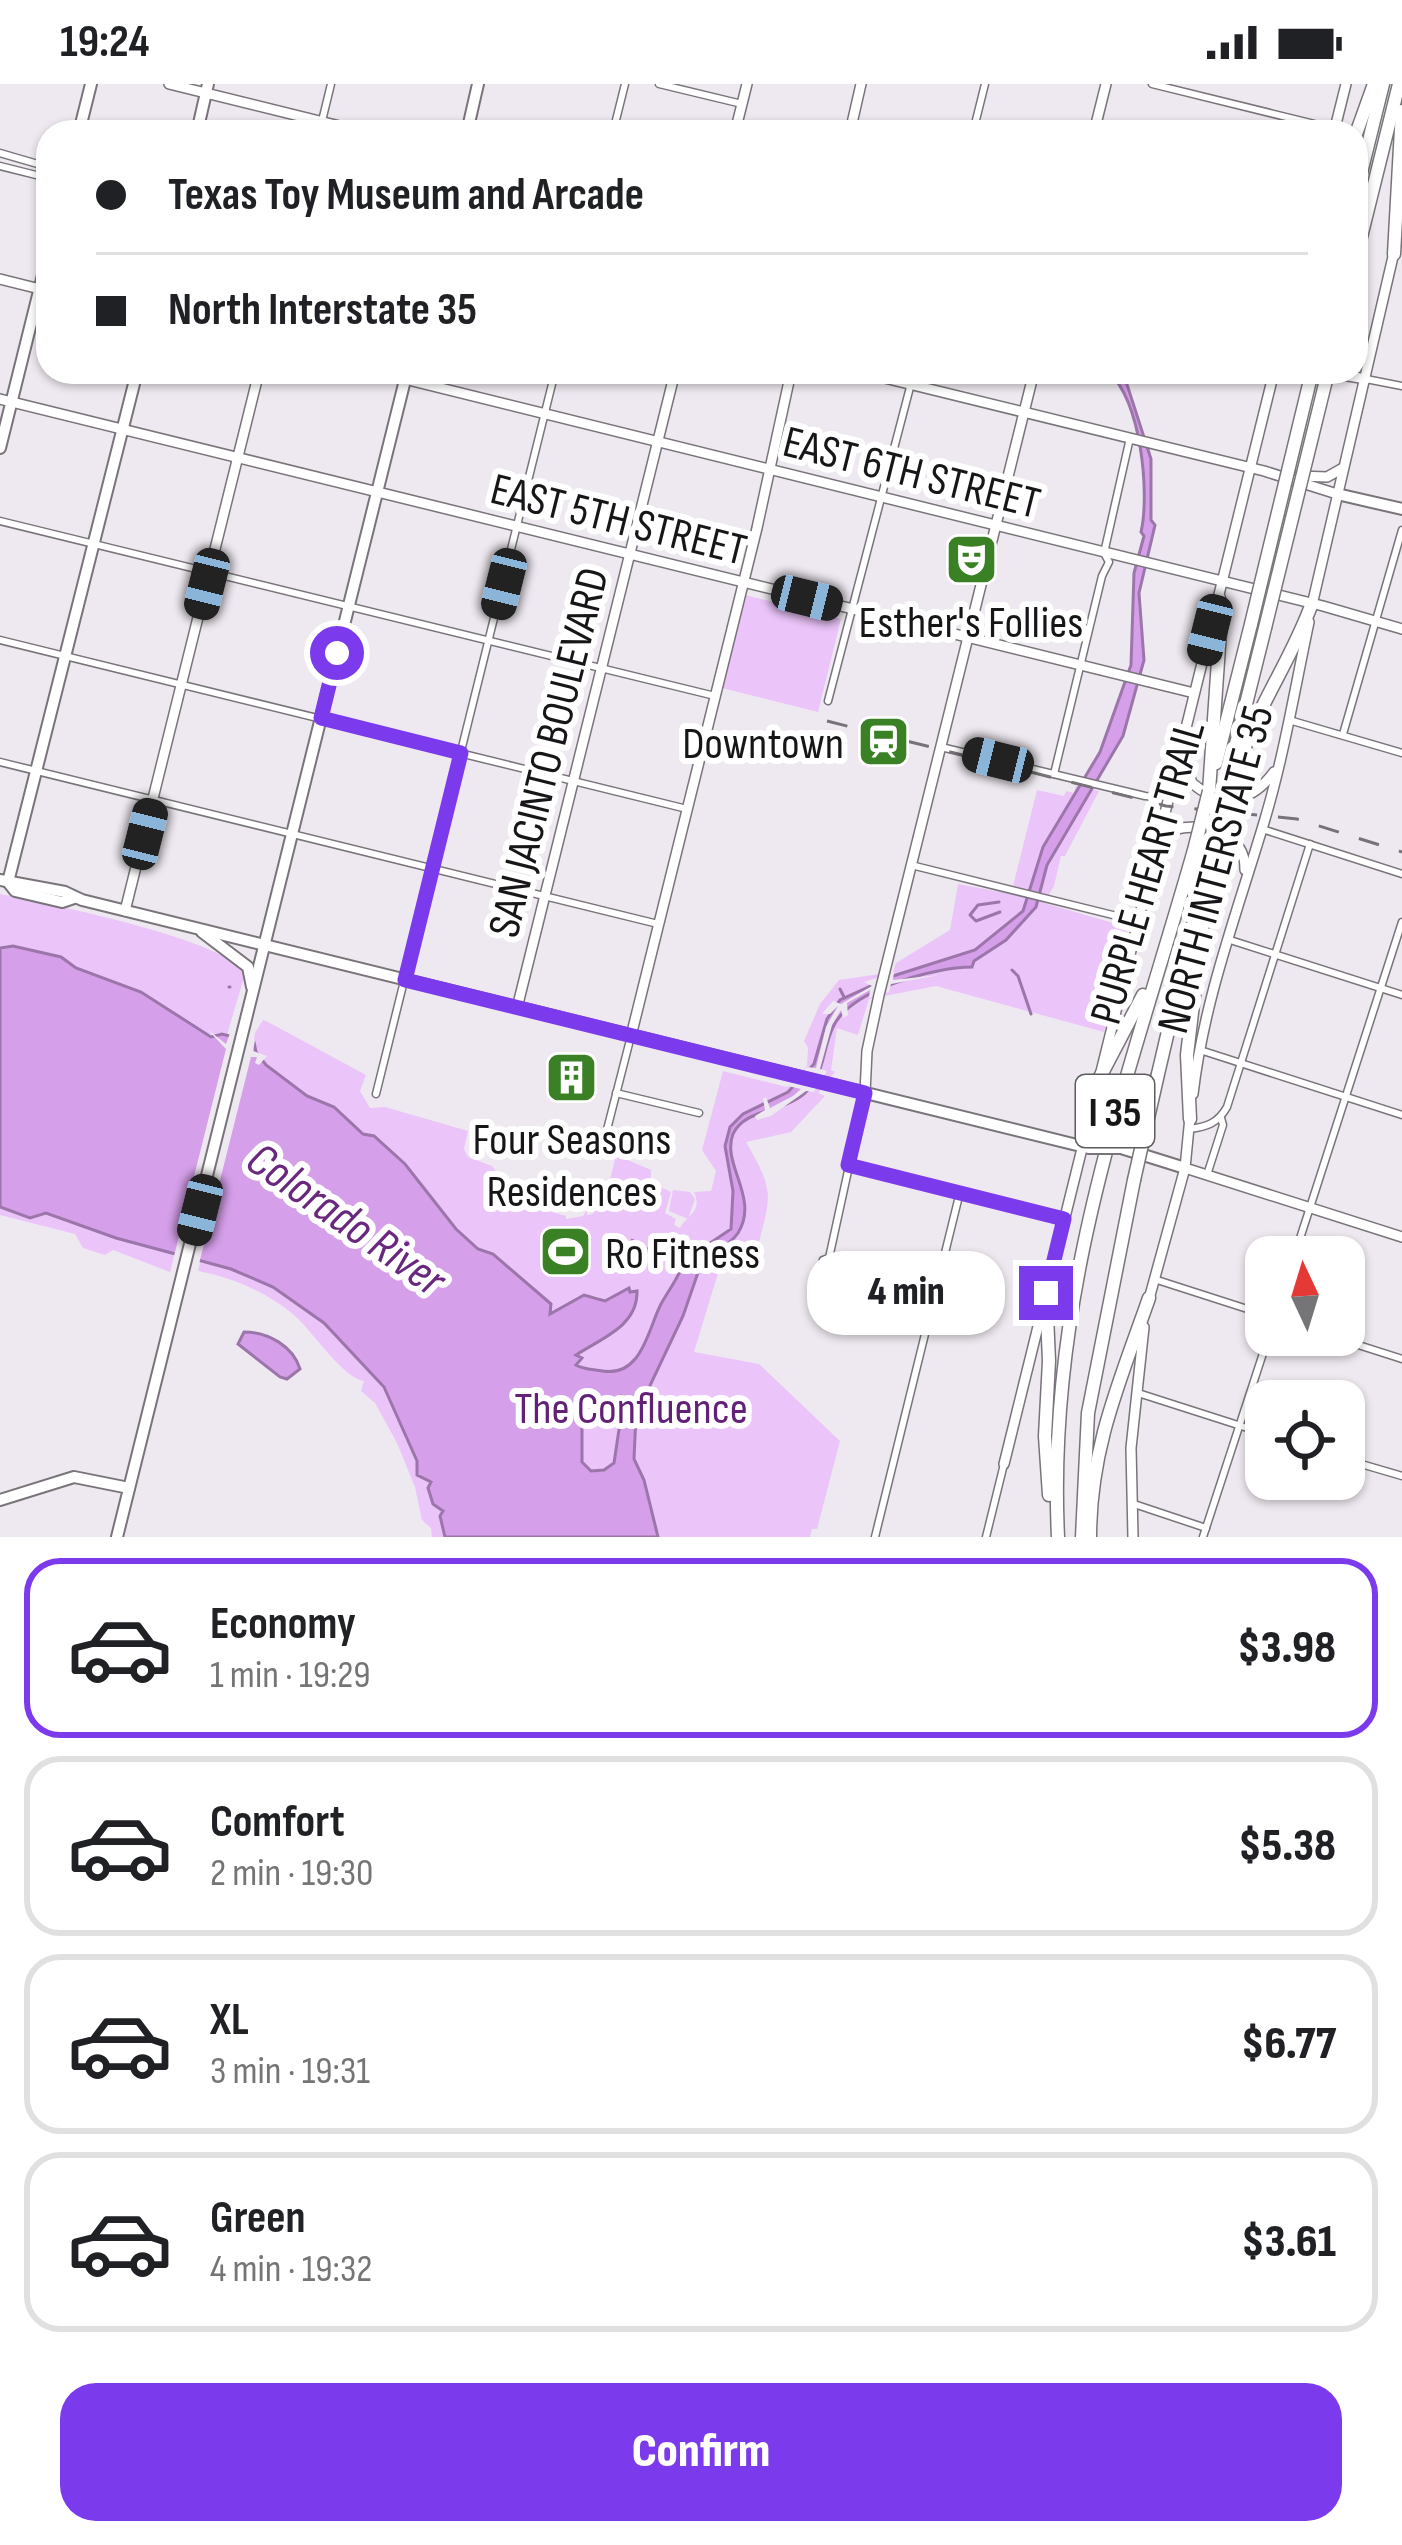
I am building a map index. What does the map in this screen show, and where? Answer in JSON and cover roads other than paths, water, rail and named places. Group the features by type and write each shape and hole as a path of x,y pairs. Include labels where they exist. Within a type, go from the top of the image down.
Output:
{"highway":[{"path":"1362,120 1378,84"},
{"path":"1368,134 1378,84"},
{"path":"1368,209 1399,84"},
{"path":"1394,254 1402,111"},
{"name":"PURPLE HEART TRAIL","path":"1086,1537 1085,1441 1094,1370 1158,1074 1237,757 1258,626 1309,384"},
{"name":"PURPLE HEART TRAIL","path":"1056,1537 1056,1424 1076,1273 1120,1090 1165,952 1213,761 1258,626 1323,384"},
{"path":"1213,761 1219,598"},
{"path":"1237,757 1312,603"},
{"path":"1190,1124 1187,1055 1211,852"},
{"path":"1099,1078 1165,952"},
{"path":"1046,1293 1046,1457 1056,1537"},
{"path":"1086,1537 1103,1430 1149,1298"}],"main road":[{"path":"82,120 91,84"},
{"path":"169,84 207,89 300,120"},
{"path":"470,120 478,84"},
{"path":"738,120 747,84"},
{"path":"856,120 862,84"},
{"path":"1097,120 1106,84"},
{"path":"1337,120 1346,84"},
{"path":"199,120 207,89"},
{"name":"NORTH INTERSTATE 35","path":"1368,370 1402,223"},
{"path":"0,279 36,288"},
{"path":"0,448 6,401 36,313"},
{"path":"1368,354 1372,351"},
{"path":"134,384 37,771 3,883 14,891 62,902 74,898 1086,1148 1121,1148 1402,1237"},
{"path":"125,911 256,384"},
{"path":"117,1537 404,384"},
{"name":"EAST 6TH STREET","path":"438,384 1402,629"},
{"name":"SAN JACINTO BOULEVARD","path":"517,1008 672,384"},
{"path":"631,1036 788,384"},
{"path":"906,384 1125,441 1264,471 1314,478 1334,475 1343,468"},
{"path":"865,1093 867,1051 879,995 1031,384"},
{"name":"NORTH INTERSTATE 35","path":"1004,1464 1086,1148 1137,921 1271,384"},
{"name":"NORTH INTERSTATE 35","path":"1133,1537 1134,1392 1149,1298 1185,1168 1199,1050 1279,766 1365,384"},
{"name":"EAST 5TH STREET","path":"6,401 1194,693"},
{"path":"1264,471 1402,509"},
{"path":"1183,737 1186,772 1196,788 1208,794 1248,797 1262,789 1279,766"},
{"path":"1154,854 1173,830 1207,827 1236,842 1245,860 1245,876"},
{"path":"199,929 248,967 252,996"},
{"path":"0,1500 74,1477 129,1488"}],"street":[{"path":"323,120 331,84"},
{"path":"617,120 625,84"},
{"path":"659,84 742,104"},
{"path":"976,120 985,84"},
{"path":"1155,85 1295,120"},
{"path":"0,153 36,163"},
{"path":"0,166 36,175"},
{"path":"1368,379 1402,386"},
{"path":"376,1094 552,384"},
{"path":"828,701 910,385"},
{"path":"1054,774 1108,562 1104,553 1125,441"},
{"path":"0,521 715,696"},
{"path":"1342,734 1402,530"},
{"path":"0,640 687,809"},
{"path":"1289,720 1402,753"},
{"path":"940,747 1115,789 1158,797 1170,791"},
{"path":"0,762 658,924"},
{"path":"1262,829 1402,874"},
{"path":"1207,1174 1310,844"},
{"path":"911,866 1137,921"},
{"path":"1301,1236 1402,922"},
{"path":"1227,939 1402,995"},
{"path":"602,1149 631,1036"},
{"path":"1199,1050 1402,1115"},
{"path":"616,1093 699,1113"},
{"path":"865,1093 830,1260 935,1289"},
{"path":"1190,1124 1221,1118"},
{"path":"848,1165 1064,1219"},
{"path":"875,1537 960,1192"},
{"path":"1154,1280 1245,1309"},
{"path":"1365,1347 1402,1359"},
{"path":"1130,1503 1205,1532 1262,1356"},
{"path":"1134,1392 1245,1427"},
{"path":"986,1537 1004,1464"},
{"path":"1365,1465 1402,1476"}],"water":[{"name":"Colorado River","path":"1118,384 1127,384 1151,459 1151,520 1155,525 1139,593 1144,660 1123,736 1047,865 1036,907 1006,940 972,967 916,976 857,1002 833,1027 811,1087 786,1104 746,1120 733,1134 732,1157 743,1194 744,1220 734,1238 702,1261 683,1316 636,1415 634,1459 658,1537 445,1537 443,1511 433,1504 431,1482 417,1475 417,1461 384,1387 324,1323 273,1287 231,1269 116,1238 46,1213 30,1218 0,1207 0,948 13,946 61,957 76,968 141,992 211,1037 222,1034 254,1042 266,1065 307,1096 334,1107 405,1164 456,1229 551,1304 550,1314 584,1295 605,1301 629,1288 637,1291 625,1322 576,1355 582,1358 579,1367 616,1371 627,1367 642,1349 684,1261 665,1254 685,1260 731,1229 733,1191 725,1146 730,1127 743,1114 788,1092 814,1064 827,1019 840,1000 893,976 975,950 1023,911 1043,847 1100,752 1131,665 1134,573 1144,536 1144,495 1135,424","holes":["621,1396 629,1404 621,1416 614,1463 591,1471 582,1462 582,1422"]},
{"path":"244,1332 278,1342 300,1369 287,1379 280,1377 238,1344"}],"waterway":[{"path":"999,902 978,905 970,915 976,921 1000,912"},
{"path":"1012,970 1031,1014"},
{"path":"840,989 844,997"}],"railway":[{"path":"827,721 1166,806 1297,819 1402,852"}],"place":[{"name":"Esther's Follies","path":"971,560"},
{"name":"Downtown","path":"883,742"},
{"name":"Four Seasons Residences","path":"572,1077"},
{"name":"Ro Fitness","path":"566,1252"}],"park label":[{"name":"The Confluence","path":"631,1407"}]}
